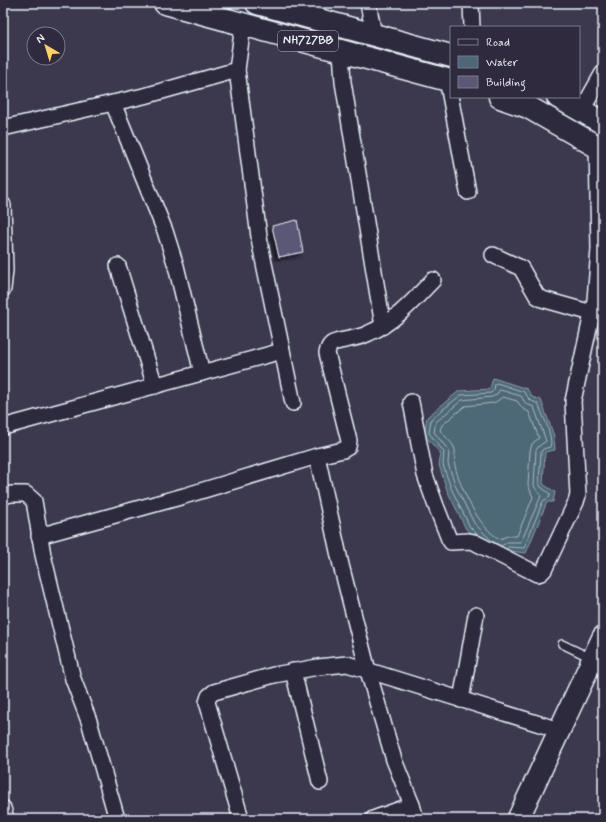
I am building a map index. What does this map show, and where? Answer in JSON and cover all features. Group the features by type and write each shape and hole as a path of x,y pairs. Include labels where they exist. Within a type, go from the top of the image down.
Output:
{"highway":[{"name":"NH727BB","path":"168,3 243,25 342,50 449,80"},
{"name":"NH727BB","path":"257,3 450,56"},
{"path":"503,98 528,107 600,148"},
{"path":"560,98 603,123"}],"main road":[{"path":"518,819 603,637"}],"street":[{"path":"368,3 374,35"},
{"path":"471,3 472,26"},
{"path":"243,25 237,70 260,244 293,403"},
{"path":"342,50 343,82 383,326"},
{"path":"3,128 148,95 237,70"},
{"path":"582,110 603,72"},
{"path":"452,98 468,192"},
{"path":"112,103 167,238 176,266 202,373"},
{"path":"411,402 425,475 449,539 452,542 474,542 537,574 541,573 544,570 573,509 578,495 573,401 595,300 599,249 600,148"},
{"path":"3,205 3,289"},
{"path":"494,255 521,268 537,296 542,299 592,313"},
{"path":"118,266 155,386"},
{"path":"40,536 184,496 317,456 343,450 348,447 349,441 327,353 328,348 333,343 365,335 383,326 408,306 433,280"},
{"path":"3,427 282,351"},
{"path":"317,456 341,565 368,670 394,760 414,812 373,819"},
{"path":"3,496 11,494 26,494 34,501 42,555 73,679 89,721 117,819"},
{"path":"461,700 476,615"},
{"path":"240,815 207,702 209,696 214,692 274,675 318,667 347,664 559,730"},
{"path":"293,671 320,782"},
{"path":"3,808 6,819"}],"lane":[{"path":"562,644 592,659"}],"water":[{"path":"493,378 527,389 532,397 541,400 554,436 555,450 545,452 543,484 555,492 553,502 547,502 526,553 509,551 502,557 487,549 466,529 447,490 439,465 441,454 424,435 427,417 459,391 490,389"}],"building":[{"path":"297,220 303,252 279,257 272,226"}]}
